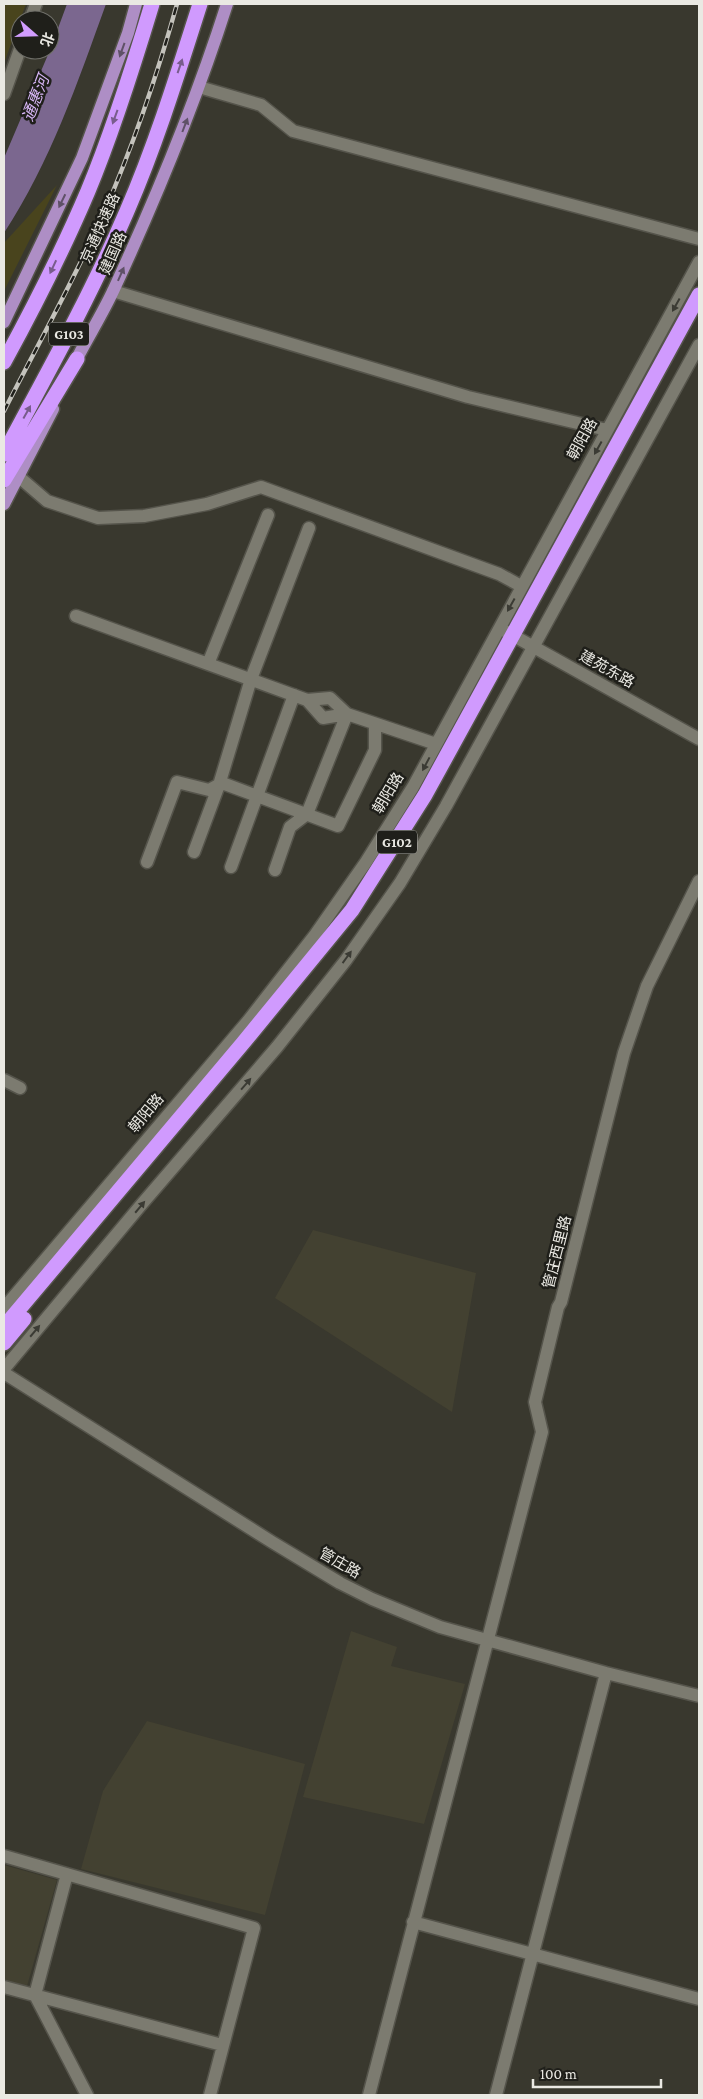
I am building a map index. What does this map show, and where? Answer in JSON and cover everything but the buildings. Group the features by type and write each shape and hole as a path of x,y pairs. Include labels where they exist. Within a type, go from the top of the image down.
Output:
{"highway":[{"name":"京通快速路","path":"4,362 36,304 88,191 137,54 152,4"},
{"name":"京通快速路","path":"4,454 79,317 128,210 164,115 200,4"},
{"name":"朝阳路","path":"4,1327 243,1044 352,910 522,641 699,295"},
{"name":"朝阳路","path":"4,1343 294,996 359,915 433,800 522,641 699,315"},
{"path":"4,480 77,359"}],"main road":[{"path":"4,322 82,158 128,32 136,4"},
{"name":"建国路","path":"4,504 19,478 77,359 113,291 168,169 199,87 227,4"}],"street":[{"path":"4,94 16,60"},
{"path":"199,87 261,105 293,131 699,239"},
{"name":"朝阳路","path":"4,1308 248,1021 315,935 366,862 413,788 521,586 699,262"},
{"path":"113,291 468,397 607,430"},
{"name":"朝阳路","path":"4,1369 141,1205 277,1047 346,960 400,883 446,806 522,641 699,345"},
{"path":"19,478 47,501 98,518 153,514 206,504 261,487 498,574 521,586"},
{"path":"208,664 268,515"},
{"path":"194,852 219,785 251,679 309,528"},
{"path":"76,616 307,700 330,698 348,714 436,744"},
{"name":"建苑东路","path":"499,628 699,739"},
{"path":"231,867 294,695"},
{"path":"307,700 323,718 348,714"},
{"path":"274,870 290,827 306,814 348,714"},
{"path":"147,862 177,782 209,790 222,783 338,826 375,750 375,724"},
{"name":"管庄西里路","path":"369,2095 542,1432 535,1402 624,1052 646,986 699,881"},
{"path":"4,1080 20,1088"},
{"name":"管庄路","path":"4,1373 340,1583 404,1613 488,1640 606,1673 699,1696"},
{"path":"496,2095 606,1673"},
{"path":"4,1856 254,1928 210,2095"},
{"path":"67,1874 35,1995 87,2095"},
{"path":"413,1922 699,1998"},
{"path":"4,1987 222,2045"}],"shaded area":[{"path":"4,4 26,4 24,10 10,10 10,47 4,63"},
{"path":"57,185 4,291 4,243"},
{"path":"313,1230 476,1273 452,1412 275,1298"},
{"path":"351,1631 397,1647 391,1666 465,1684 424,1824 303,1797"},
{"path":"147,1721 305,1764 265,1915 81,1869 103,1791"},
{"path":"4,1865 57,1880 27,1986 4,1980"}],"water":[{"name":"通惠河","path":"67,4 106,4 62,122 36,178 4,233 4,158 46,60 60,60 60,23"}],"railway":[{"path":"4,411 103,215 144,111 177,4"}]}
